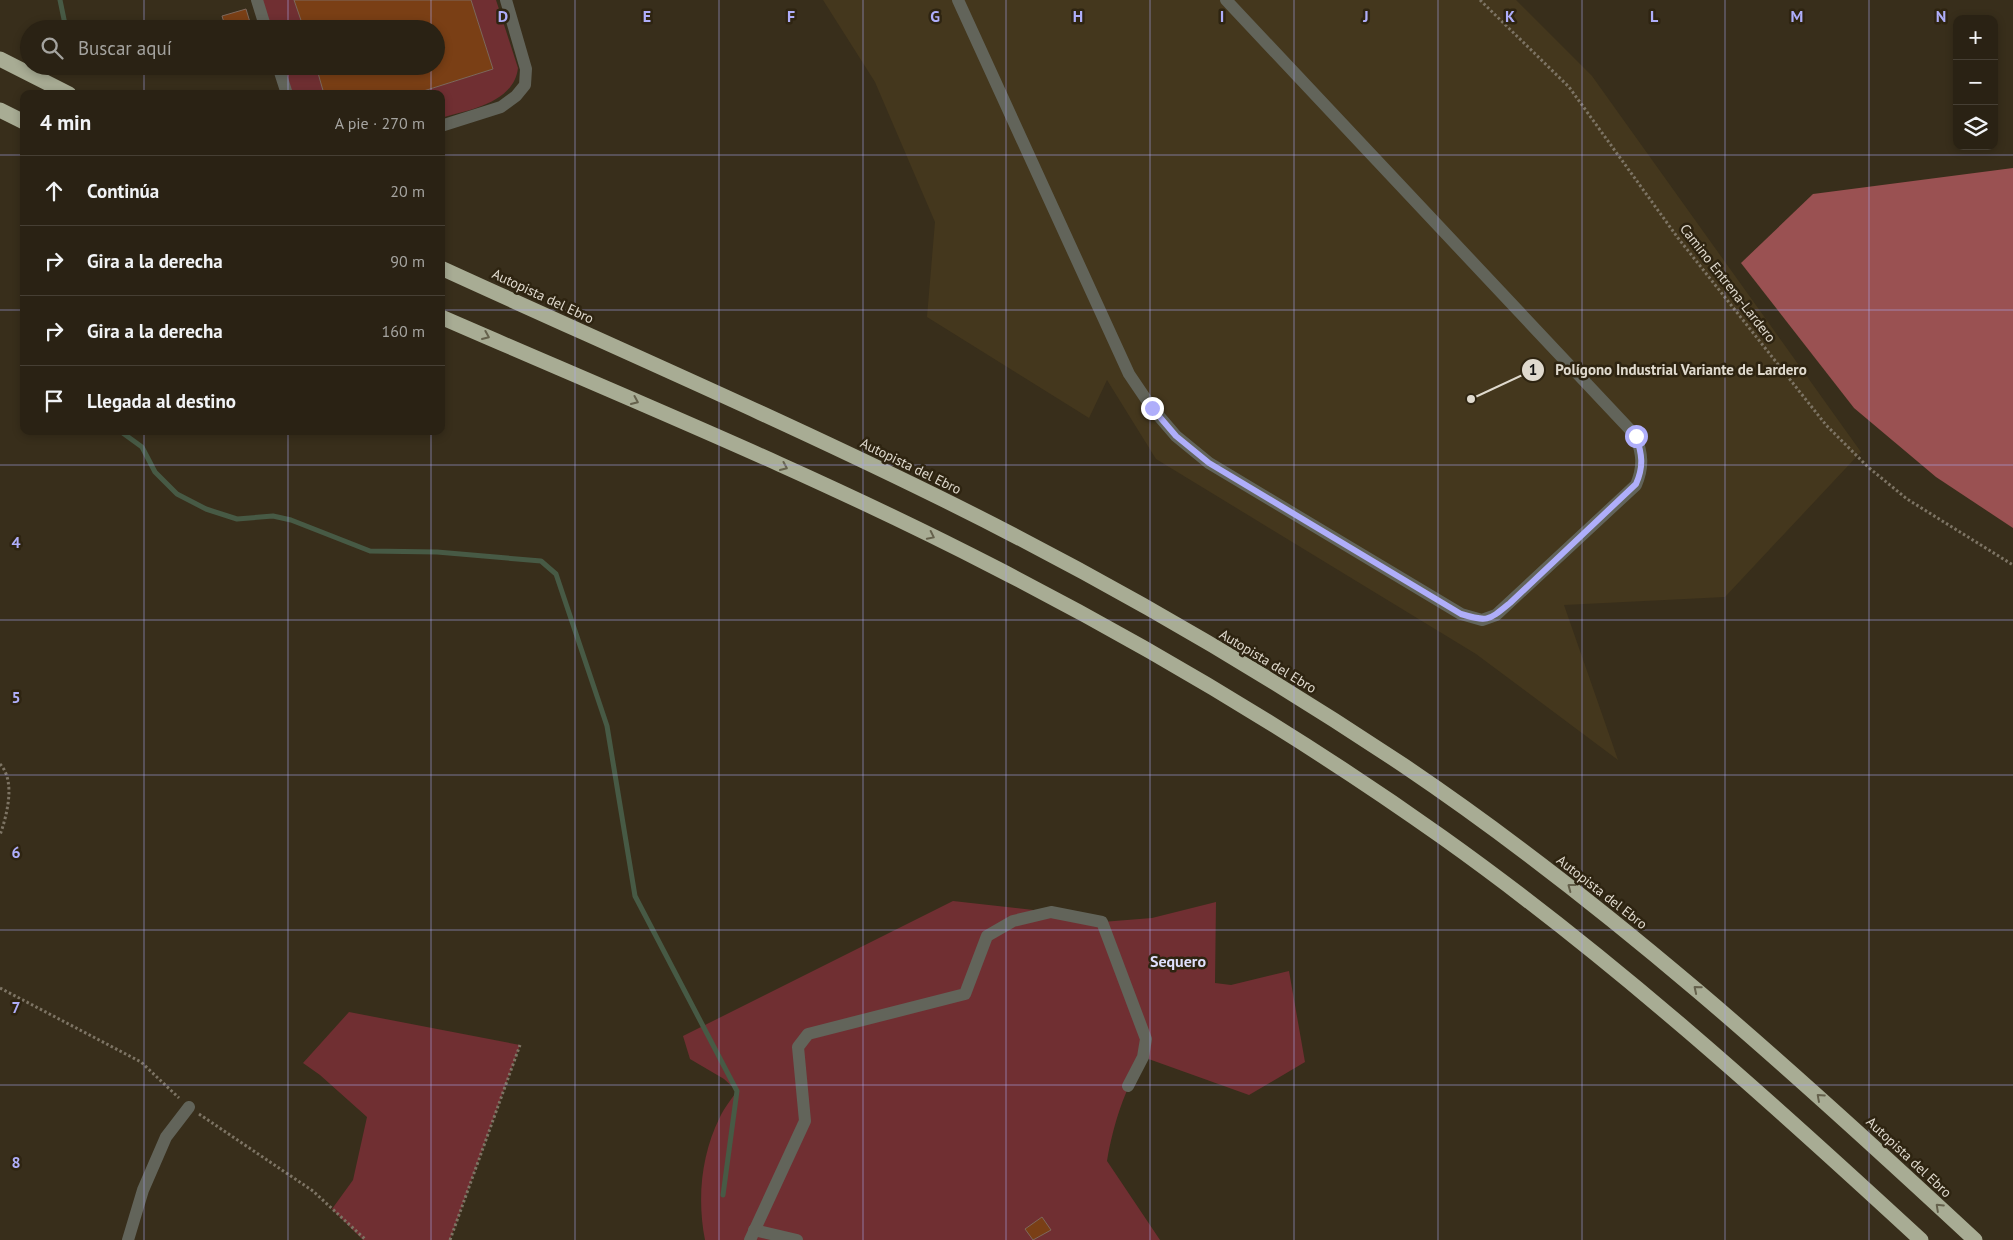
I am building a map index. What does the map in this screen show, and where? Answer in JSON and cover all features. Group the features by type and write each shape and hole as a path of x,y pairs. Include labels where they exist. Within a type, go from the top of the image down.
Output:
{"highway":[{"path":"0,59 20,69"},
{"path":"32,75 61,90"},
{"path":"0,110 20,120"},
{"name":"Autopista del Ebro","path":"445,270 802,432 934,495 1044,551 1156,613 1335,721 1478,817 1645,946 1773,1055 1975,1240"},
{"path":"445,319 773,462 889,515 1070,607 1240,705 1431,830 1514,890 1693,1034 1781,1111 1921,1240"}],"street":[{"path":"257,0 263,20"},
{"path":"445,125 501,107 516,96 525,85 526,69 506,0"},
{"path":"958,0 1129,374 1152,408 1176,436 1209,463 1461,614 1482,620 1496,615 1636,484 1642,471 1642,454 1636,436 1226,0"},
{"path":"281,75 286,90"},
{"path":"797,1240 752,1235 805,1121 798,1048 808,1034 966,994 987,936 1013,921 1052,912 1102,922 1146,1039 1143,1057 1128,1086"},
{"path":"128,1240 143,1190 166,1137 189,1107"}],"path":[{"name":"Camino Entrena-Lardero","path":"1480,0 1570,87 1678,238 1826,425 1868,467 1908,499 2013,565"},
{"path":"0,764 6,770 9,802 0,835"},
{"path":"450,1240 520,1044"}],"shaded area":[{"path":"261,0 294,0 301,20 267,20"},
{"path":"471,0 496,0 518,68 515,80 499,97 488,103 445,117 445,90 427,90 493,69"},
{"path":"823,0 1516,0 1592,76 1861,452 1725,597 1564,605 1618,760 1476,654 1156,459 1107,380 1089,418 927,317 935,222 875,82"},
{"path":"285,75 319,75 323,90 290,90"},
{"path":"2013,168 2013,528 1936,477 1854,408 1741,263 1813,194"},
{"path":"953,901 1051,912 1102,922 1152,918 1216,902 1215,983 1231,985 1289,971 1305,1062 1249,1095 1143,1057 1120,1107 1107,1161 1160,1240 705,1240 701,1193 705,1162 720,1117 737,1091 724,1079 690,1059 683,1036"},
{"path":"349,1012 520,1045 450,1240 363,1240 332,1209 353,1180 367,1117 320,1075 303,1063"}],"building":[{"path":"294,0 471,0 493,69 427,90 323,90 319,75 445,75 445,20 301,20"},
{"path":"246,9 249,20 223,20 222,16"},
{"path":"1042,1217 1051,1230 1033,1240 1025,1229"}],"waterway":[{"path":"60,0 64,20"},
{"path":"126,435 142,447 155,472 177,494 206,509 237,519 273,516 291,520 370,551 437,552 541,561 556,574 607,726 635,896 737,1091 723,1195"}],"place":[{"name":"Polígono Industrial Variante de Lardero","path":"1471,399"}],"district":[{"name":"Sequero","path":"1178,961"}],"route":[{"path":"1152,408 1176,436 1209,463 1461,614 1482,620 1496,615 1510,603 1636,484 1642,471 1642,454 1636,436"}]}
